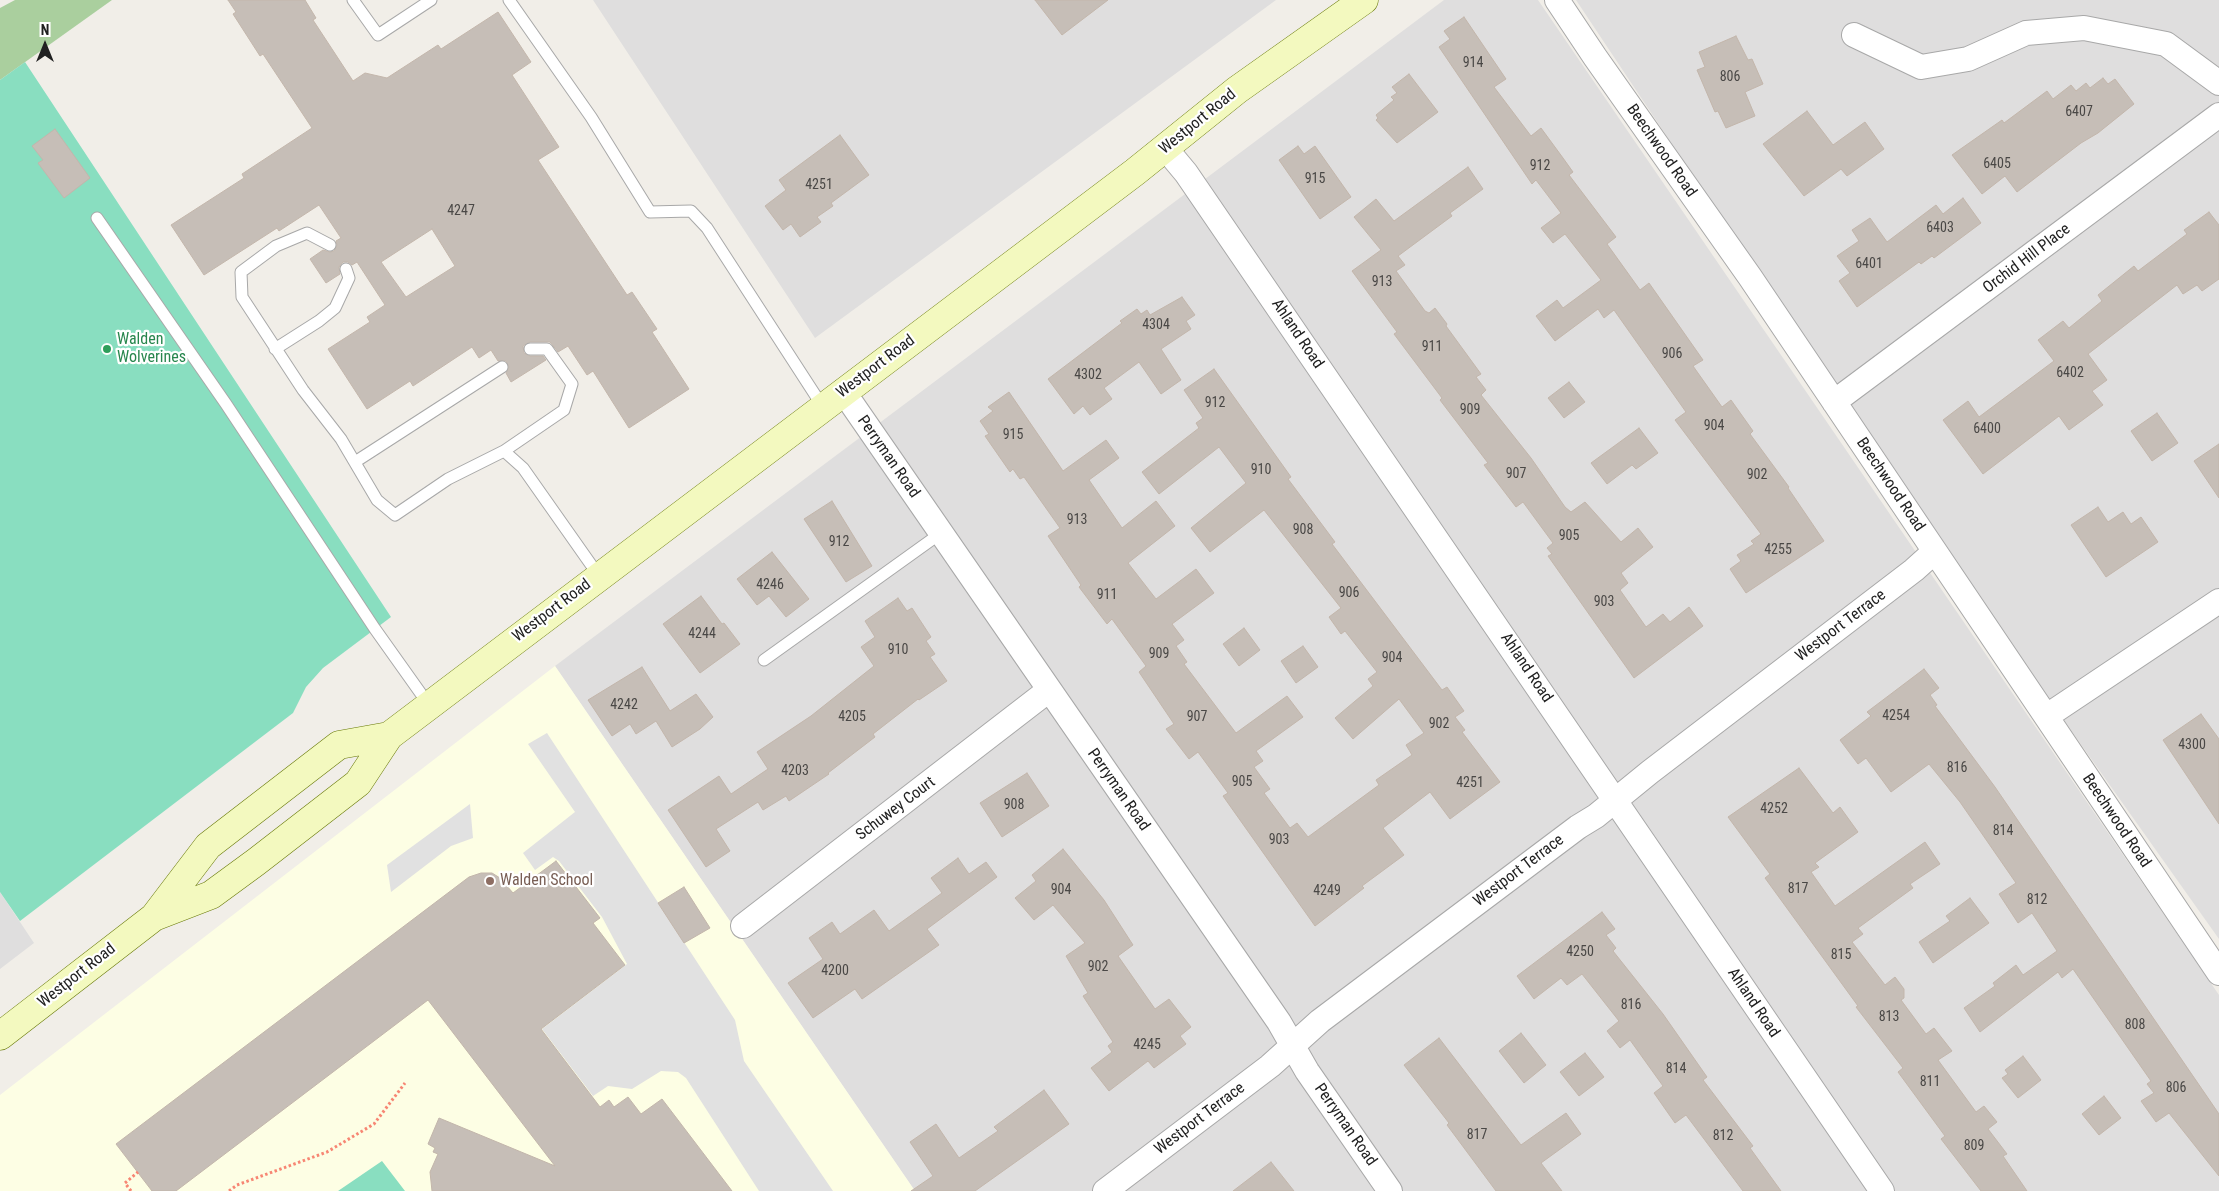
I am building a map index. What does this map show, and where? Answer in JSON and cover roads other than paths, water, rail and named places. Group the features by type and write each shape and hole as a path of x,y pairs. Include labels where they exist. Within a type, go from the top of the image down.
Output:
{"main road":[{"name":"Westport Road","path":"154,917 211,895 256,862 358,783 389,736 1166,148 1236,90 1364,0"},
{"name":"Westport Road","path":"0,1036 154,917 208,846 339,745 389,736"}],"street":[{"name":"Beechwood Road","path":"1557,0 1594,57 1750,277 2219,973"},
{"path":"1854,35 1921,67 1968,60 2026,33 2084,28 2166,44 2219,83"},
{"name":"Orchid Hill Place","path":"1834,402 2219,115"},
{"name":"Ahland Road","path":"1166,148 1186,172 1882,1191"},
{"name":"Perryman Road","path":"833,399 941,533 1279,1022 1307,1071 1390,1191"},
{"name":"Westport Terrace","path":"1105,1191 1294,1046 1320,1021 1615,802 1650,772 1906,576 1934,552"},
{"path":"2047,716 2219,601"},
{"name":"Schuwey Court","path":"743,926 1049,690"}],"lane":[{"path":"353,0 378,35 431,0"},
{"path":"509,0 591,117 650,212 690,211 707,228 833,399"},
{"path":"97,218 226,404 375,629 429,705"},
{"path":"330,245 307,233 276,246 240,272 242,296 275,349 341,439 376,500 396,515 448,479 504,451 564,410 572,384 547,348 530,348"},
{"path":"275,349 319,321 335,308 349,278 346,270"},
{"path":"355,462 502,367"},
{"path":"504,451 523,468 599,576"},
{"path":"764,660 941,533"}],"place":[{"name":"Walden Wolverines","path":"107,349"},
{"name":"Walden School","path":"490,881"}]}
